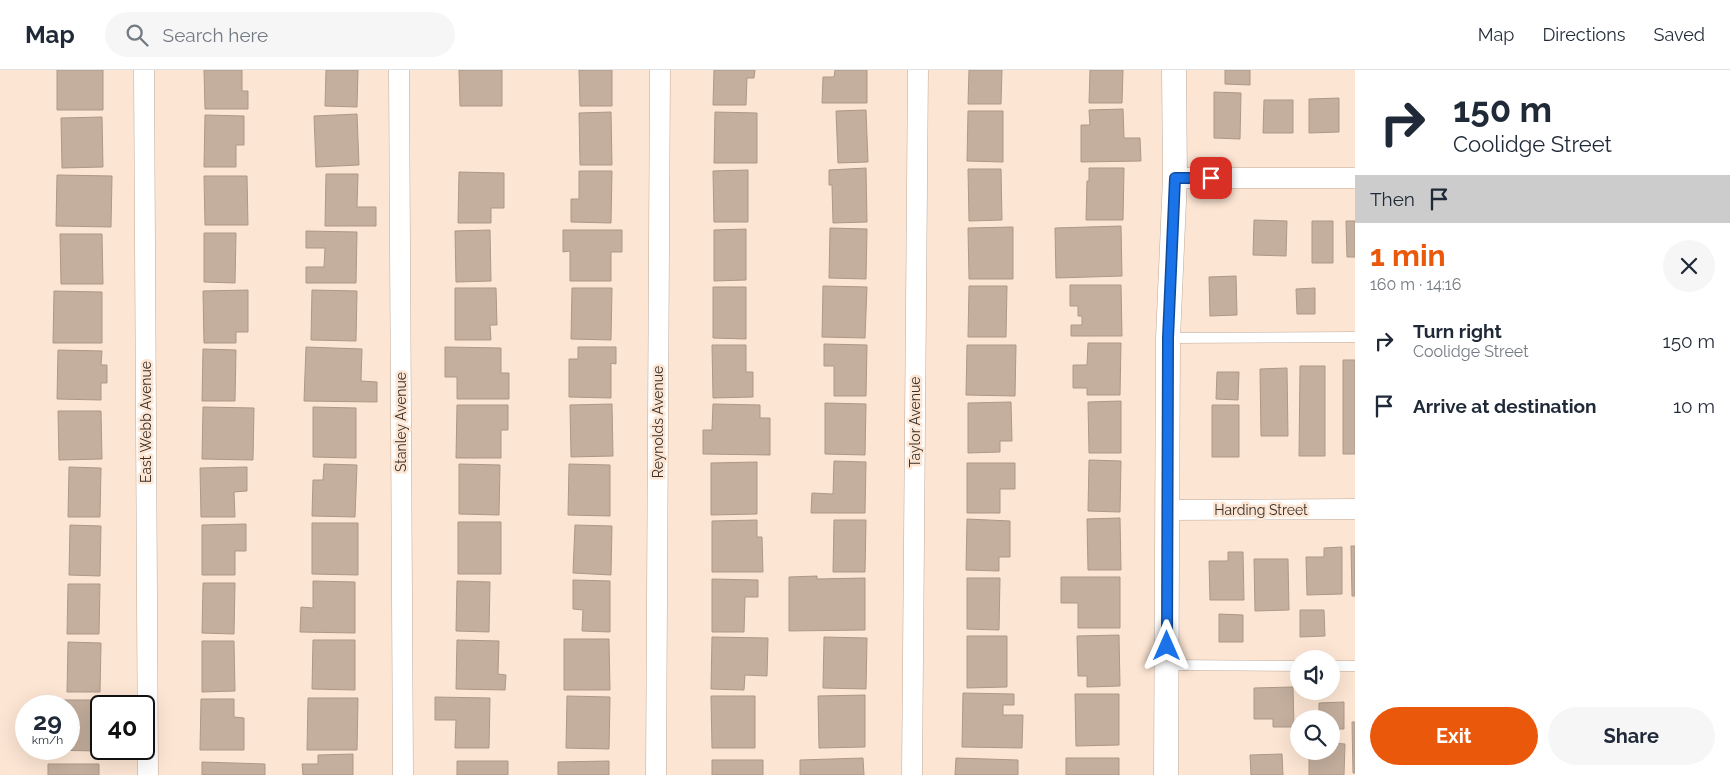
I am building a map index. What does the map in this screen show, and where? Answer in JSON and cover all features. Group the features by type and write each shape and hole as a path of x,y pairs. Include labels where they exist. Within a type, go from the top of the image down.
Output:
{"street":[{"name":"East Webb Avenue","path":"144,70 148,775"},
{"name":"Stanley Avenue","path":"399,70 404,775"},
{"name":"Reynolds Avenue","path":"656,775 660,70"},
{"name":"Taylor Avenue","path":"912,775 918,70"},
{"path":"1166,775 1168,338 1175,178 1174,70"},
{"path":"1175,178 1355,178"},
{"name":"Harding Street","path":"1168,510 1355,510"}],"lane":[{"path":"1168,338 1355,337"},
{"path":"1167,666 1290,666"},
{"path":"1340,666 1355,666"}],"building":[{"path":"57,70 103,70 103,110 57,110"},
{"path":"204,70 242,70 242,91 248,91 248,109 205,109"},
{"path":"326,70 358,70 357,107 325,106"},
{"path":"459,70 502,70 502,106 460,106"},
{"path":"579,70 612,70 612,106 580,106"},
{"path":"714,70 755,70 754,78 747,78 746,105 713,105"},
{"path":"835,70 867,70 867,103 822,103 823,77 834,77"},
{"path":"969,70 1002,70 1001,104 968,104"},
{"path":"1090,70 1123,70 1122,103 1089,103"},
{"path":"1225,70 1250,70 1250,85 1225,84"},
{"path":"1214,92 1241,93 1240,139 1214,138"},
{"path":"1339,98 1339,132 1309,133 1309,99"},
{"path":"1264,100 1293,100 1293,133 1263,133"},
{"path":"1123,109 1124,138 1140,138 1141,161 1081,162 1081,125 1090,125 1089,110"},
{"path":"866,110 868,162 838,163 836,111"},
{"path":"968,111 1003,111 1003,162 967,161"},
{"path":"611,112 612,165 580,165 579,113"},
{"path":"715,112 757,113 757,163 714,163"},
{"path":"357,114 359,165 316,167 314,116"},
{"path":"205,115 244,116 244,145 236,145 236,167 204,167"},
{"path":"102,117 103,167 62,168 61,118"},
{"path":"866,168 867,222 833,223 832,185 829,185 829,170"},
{"path":"1089,168 1124,168 1123,220 1086,220"},
{"path":"968,169 1001,169 1002,220 969,221"},
{"path":"748,170 748,222 714,222 713,171"},
{"path":"579,171 612,171 611,223 571,222 571,199 579,199"},
{"path":"459,172 504,173 504,208 491,208 491,223 458,223"},
{"path":"326,174 358,174 357,207 376,207 376,226 325,226"},
{"path":"57,175 112,176 111,227 56,226"},
{"path":"204,176 247,176 248,225 205,225"},
{"path":"1254,220 1287,221 1286,256 1253,255"},
{"path":"1312,221 1333,221 1333,263 1312,263"},
{"path":"1346,221 1355,221 1355,257 1347,257"},
{"path":"1121,226 1122,276 1056,278 1055,228"},
{"path":"1013,227 1013,279 969,279 968,228"},
{"path":"830,228 867,229 866,279 829,278"},
{"path":"746,229 746,280 714,281 714,230"},
{"path":"490,230 491,281 456,282 455,231"},
{"path":"563,230 622,230 622,252 611,252 611,281 570,281 570,251 563,252"},
{"path":"306,231 357,232 356,283 306,283 306,267 324,267 325,248 306,248"},
{"path":"204,233 236,233 235,283 204,282"},
{"path":"60,234 102,234 103,284 61,284"},
{"path":"1236,276 1237,315 1210,316 1209,277"},
{"path":"1070,285 1121,285 1122,336 1071,336 1071,325 1082,325 1082,316 1078,316 1078,306 1070,306"},
{"path":"823,286 867,287 865,338 822,337"},
{"path":"969,286 1007,286 1006,337 968,337"},
{"path":"713,287 746,287 746,339 713,338"},
{"path":"455,288 496,288 497,325 490,325 491,340 455,340"},
{"path":"572,288 612,288 611,340 571,339"},
{"path":"1315,288 1315,314 1297,314 1296,289"},
{"path":"248,290 248,332 236,332 236,343 204,343 203,291"},
{"path":"312,290 357,291 356,341 311,340"},
{"path":"54,291 102,292 102,343 53,343"},
{"path":"1088,343 1121,343 1120,395 1087,395 1087,388 1073,388 1073,365 1087,365"},
{"path":"824,344 867,345 866,396 834,396 834,366 824,366"},
{"path":"712,345 746,345 746,372 753,372 753,397 713,398"},
{"path":"967,345 1016,345 1015,396 966,395"},
{"path":"306,347 362,349 361,381 377,382 377,402 304,401"},
{"path":"445,347 501,348 501,373 509,373 509,399 457,399 457,377 445,377"},
{"path":"578,347 616,347 616,364 611,363 611,398 569,397 569,359 578,359"},
{"path":"203,349 236,350 235,401 202,401"},
{"path":"58,350 102,351 101,365 107,365 107,383 101,383 101,400 57,399"},
{"path":"1343,360 1355,360 1355,454 1343,454"},
{"path":"1300,366 1325,366 1325,456 1299,456"},
{"path":"1287,368 1288,436 1261,436 1260,369"},
{"path":"1217,372 1239,372 1238,400 1216,399"},
{"path":"1121,401 1121,453 1089,453 1088,402"},
{"path":"1011,402 1012,441 1000,441 1000,452 968,453 968,403"},
{"path":"825,403 866,404 865,455 825,454"},
{"path":"612,404 613,456 571,457 570,405"},
{"path":"713,404 760,405 760,418 770,418 770,455 703,454 703,430 712,430"},
{"path":"457,405 508,405 508,430 501,430 501,458 456,458"},
{"path":"1212,405 1239,405 1239,457 1212,457"},
{"path":"203,407 254,408 253,460 202,459"},
{"path":"313,407 356,408 356,458 313,457"},
{"path":"58,411 101,411 102,459 59,460"},
{"path":"1089,460 1121,461 1120,512 1088,511"},
{"path":"834,461 866,462 865,513 811,513 812,493 833,494"},
{"path":"757,462 757,514 711,515 711,463"},
{"path":"967,463 1015,463 1015,489 1000,489 1000,513 967,513"},
{"path":"324,464 357,465 355,517 312,516 313,480 323,480"},
{"path":"459,464 500,465 499,515 459,514"},
{"path":"569,464 610,465 610,516 568,515"},
{"path":"69,467 101,468 100,517 68,517"},
{"path":"247,467 247,491 234,492 235,517 201,517 200,468"},
{"path":"1120,518 1121,570 1088,570 1087,519"},
{"path":"967,519 1010,521 1010,557 999,557 999,571 966,570"},
{"path":"757,520 757,537 762,537 763,572 712,572 712,521"},
{"path":"834,520 866,520 865,572 833,572"},
{"path":"458,522 501,522 501,574 458,574"},
{"path":"312,523 358,523 358,575 312,574"},
{"path":"246,524 246,551 235,551 235,575 202,575 202,525"},
{"path":"70,525 101,526 100,576 69,575"},
{"path":"575,525 612,526 611,575 573,573"},
{"path":"1351,546 1355,546 1355,596 1352,596"},
{"path":"1342,547 1342,594 1307,595 1306,557 1324,557 1324,548"},
{"path":"1228,552 1243,552 1244,600 1210,600 1209,561 1228,561"},
{"path":"1254,559 1288,559 1289,610 1255,611"},
{"path":"817,576 817,579 865,578 865,630 789,631 789,577"},
{"path":"1061,577 1120,577 1120,628 1078,628 1078,603 1061,603"},
{"path":"967,578 1000,578 999,630 967,629"},
{"path":"712,579 758,580 758,597 745,597 744,632 712,632"},
{"path":"573,580 610,581 610,632 582,631 583,610 573,609"},
{"path":"313,581 355,582 355,633 300,632 301,607 313,608"},
{"path":"457,581 490,582 489,632 456,631"},
{"path":"203,583 235,583 234,634 202,633"},
{"path":"68,584 100,584 99,634 67,634"},
{"path":"1300,610 1324,610 1325,636 1300,637"},
{"path":"1219,614 1243,615 1243,642 1219,642"},
{"path":"1119,635 1120,686 1087,687 1087,676 1078,676 1077,636"},
{"path":"967,636 1007,636 1007,687 967,688"},
{"path":"712,637 768,638 767,676 745,675 744,690 711,689"},
{"path":"824,637 867,638 866,689 823,688"},
{"path":"564,639 609,639 610,690 564,690"},
{"path":"313,640 355,640 355,690 312,689"},
{"path":"457,640 499,641 498,674 506,675 505,690 456,689"},
{"path":"202,641 234,641 235,691 202,692"},
{"path":"68,642 101,643 100,692 67,692"},
{"path":"1290,687 1290,700 1293,700 1294,710 1290,710 1290,727 1273,727 1273,719 1254,719 1254,688"},
{"path":"963,693 1014,694 1014,705 1003,705 1003,715 1023,715 1022,748 962,747"},
{"path":"1075,694 1119,694 1119,745 1076,746"},
{"path":"865,695 865,747 819,748 818,696"},
{"path":"567,696 610,697 609,749 566,748"},
{"path":"711,696 755,696 755,748 712,748"},
{"path":"435,697 490,698 489,748 455,748 456,720 435,720"},
{"path":"308,698 358,698 357,750 307,750"},
{"path":"201,699 234,699 234,717 244,718 244,750 200,750"},
{"path":"80,700 90,700 90,751 80,751"},
{"path":"1344,702 1344,729 1340,729 1340,710 1319,710 1319,703"},
{"path":"1352,722 1355,722 1355,773 1353,773"},
{"path":"1340,744 1345,744 1344,775 1309,775 1309,760 1340,760"},
{"path":"353,754 353,775 303,775 302,764 318,764 318,755"},
{"path":"1282,754 1283,775 1251,775 1250,755"},
{"path":"863,758 864,775 800,775 800,760"},
{"path":"956,758 1018,760 1018,775 955,775"},
{"path":"1066,758 1119,758 1119,775 1066,775"},
{"path":"712,760 763,760 763,775 712,775"},
{"path":"457,761 508,761 508,775 457,775"},
{"path":"609,761 609,775 558,775 558,762"},
{"path":"202,762 265,764 265,775 202,775"},
{"path":"48,764 99,764 99,775 48,775"}],"route":[{"path":"1167,646 1168,338 1175,178 1211,178"}]}
